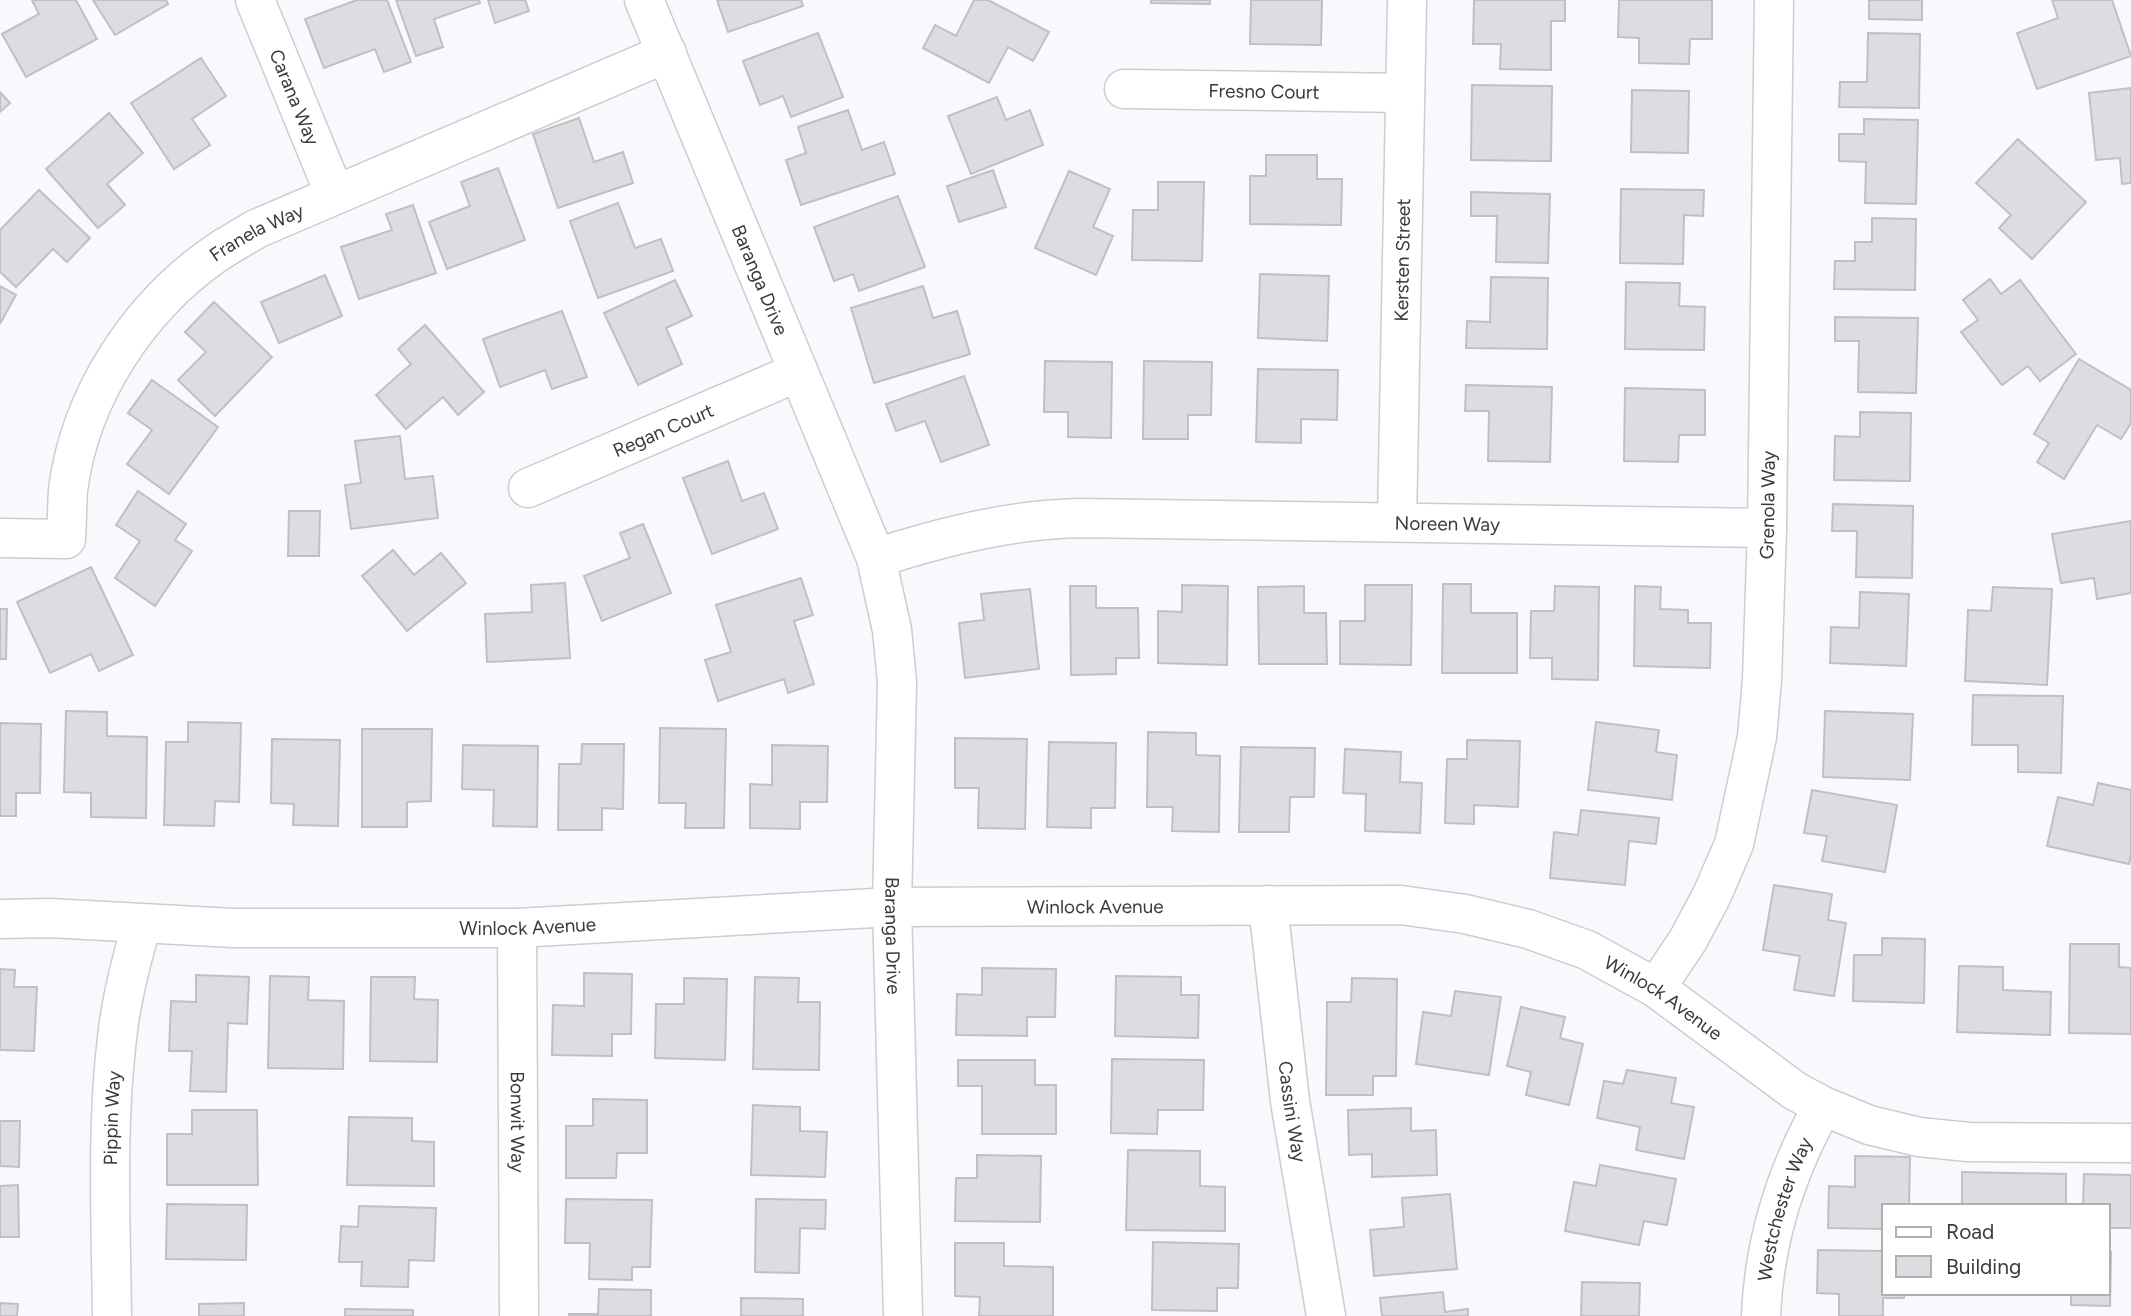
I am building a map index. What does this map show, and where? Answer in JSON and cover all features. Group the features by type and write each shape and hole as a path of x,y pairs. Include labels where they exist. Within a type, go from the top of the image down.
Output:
{"street":[{"name":"Carana Way","path":"255,0 335,195"},
{"name":"Baranga Drive","path":"644,0 876,558 892,630 897,682 892,907 903,1316"},
{"name":"Kersten Street","path":"1398,521 1407,0"},
{"name":"Grenola Way","path":"1656,988 1700,918 1734,844 1757,737 1762,680 1767,528 1774,0"},
{"name":"Franela Way","path":"0,538 66,539 68,489 78,443 95,398 117,356 145,317 178,283 215,253 256,229 667,53"},
{"name":"Fresno Court","path":"1124,89 1405,93"},
{"name":"Regan Court","path":"528,488 798,372"},
{"name":"Noreen Way","path":"876,558 940,538 1040,519 1126,517 1767,528"},
{"name":"Cassini Way","path":"1268,905 1290,1101 1326,1316"},
{"name":"Winlock Avenue","path":"0,919 50,918 233,928 517,928 892,907 1401,905 1465,914 1528,929 1587,950 1656,988 1795,1091 1869,1125 1919,1137 1968,1142 2131,1143"},
{"name":"Pippin Way","path":"111,1316 110,1113 117,1036 131,961 142,924"},
{"name":"Bonwit Way","path":"517,928 519,1316"},
{"name":"Westchester Way","path":"1761,1316 1768,1249 1779,1204 1804,1140 1823,1106"}],"building":[{"path":"32,0 76,0 97,39 26,77 2,34 39,14"},
{"path":"93,0 166,0 168,4 115,35"},
{"path":"357,0 387,0 411,62 384,72 375,49 324,68 305,19"},
{"path":"396,0 479,0 480,3 434,19 443,47 416,56"},
{"path":"488,0 525,0 529,11 495,23"},
{"path":"717,0 801,0 803,6 728,32"},
{"path":"974,0 988,0 1049,32 1033,61 1008,47 989,83 923,48 935,25 956,36"},
{"path":"1151,0 1210,0 1210,4 1151,3"},
{"path":"1251,0 1322,0 1321,45 1250,44"},
{"path":"1474,0 1565,0 1565,21 1551,21 1551,70 1500,69 1501,44 1473,44"},
{"path":"1619,0 1712,0 1712,39 1690,39 1689,64 1639,63 1639,38 1618,37"},
{"path":"1869,0 1922,0 1922,20 1869,19"},
{"path":"2052,0 2112,0 2131,56 2037,89 2017,33 2058,18"},
{"path":"818,33 843,97 791,117 783,96 760,105 743,61"},
{"path":"1868,33 1920,34 1919,108 1839,107 1840,82 1867,82"},
{"path":"201,58 226,96 192,119 210,145 174,169 131,103"},
{"path":"1472,85 1552,86 1551,161 1471,160"},
{"path":"2131,88 2131,183 2122,184 2120,158 2096,160 2089,93"},
{"path":"1632,90 1689,91 1688,153 1631,152"},
{"path":"0,92 10,103 0,112"},
{"path":"997,97 1006,120 1030,110 1043,145 971,174 948,116"},
{"path":"848,110 862,150 884,142 895,174 801,205 786,160 806,153 798,127"},
{"path":"109,113 143,153 107,184 125,205 98,228 46,169"},
{"path":"579,118 594,162 623,152 633,183 558,208 533,134"},
{"path":"1864,119 1918,120 1916,204 1865,203 1866,162 1839,161 1839,134 1864,134"},
{"path":"2018,139 2086,202 2032,259 1999,228 2011,215 1976,183"},
{"path":"1266,155 1317,155 1317,179 1342,179 1341,225 1250,224 1250,176 1266,176"},
{"path":"498,168 525,240 447,269 429,222 470,206 461,182"},
{"path":"993,170 1006,207 959,222 947,186"},
{"path":"1069,171 1110,189 1093,227 1113,236 1096,275 1035,248"},
{"path":"1158,182 1204,182 1202,261 1132,260 1133,210 1158,210"},
{"path":"1621,189 1704,190 1703,216 1684,215 1683,264 1620,263"},
{"path":"39,190 90,238 67,262 53,249 16,287 0,272 0,230"},
{"path":"1471,192 1550,194 1548,263 1496,262 1497,216 1471,216"},
{"path":"898,196 925,267 859,291 853,274 834,281 814,227"},
{"path":"618,203 635,248 661,239 673,271 598,298 570,221"},
{"path":"413,205 436,273 359,299 341,247 392,230 386,214"},
{"path":"1872,218 1916,219 1915,290 1834,289 1835,261 1855,261 1855,242 1872,242"},
{"path":"1260,274 1329,276 1327,341 1258,338"},
{"path":"325,275 342,316 279,343 261,302"},
{"path":"1491,277 1548,278 1547,349 1466,348 1467,321 1490,322"},
{"path":"1990,279 2001,294 2020,280 2076,354 2040,381 2028,366 2002,385 1961,332 1978,320 1963,300"},
{"path":"675,280 692,316 666,328 682,364 638,385 604,313"},
{"path":"1626,282 1680,283 1679,306 1705,307 1704,350 1625,349"},
{"path":"0,286 16,295 0,324"},
{"path":"923,286 933,318 957,311 970,354 874,383 851,308"},
{"path":"214,302 272,357 215,416 178,380 206,352 185,332"},
{"path":"562,311 587,377 552,389 545,370 500,387 483,339"},
{"path":"1835,317 1918,318 1916,393 1858,392 1859,341 1835,341"},
{"path":"425,325 484,392 458,415 443,397 406,429 376,395 411,364 398,349"},
{"path":"2079,359 2131,390 2131,423 2121,439 2097,425 2064,479 2037,462 2049,443 2034,434"},
{"path":"1045,361 1112,362 1111,438 1068,437 1068,412 1044,412"},
{"path":"1144,361 1212,362 1211,415 1188,415 1188,439 1143,439"},
{"path":"1258,369 1338,370 1337,420 1301,419 1301,443 1256,442"},
{"path":"964,376 989,445 941,462 925,421 896,431 886,404"},
{"path":"152,380 218,427 169,494 127,464 152,430 128,413"},
{"path":"1466,385 1552,387 1550,462 1488,461 1489,411 1465,411"},
{"path":"1625,388 1705,390 1705,435 1679,435 1678,462 1624,461"},
{"path":"1860,412 1911,413 1910,481 1834,480 1835,436 1860,437"},
{"path":"400,436 405,479 433,476 438,518 351,529 345,485 361,483 355,441"},
{"path":"728,461 742,501 764,493 778,529 712,554 683,478"},
{"path":"138,491 186,524 175,540 192,551 155,606 115,578 140,541 116,525"},
{"path":"1833,504 1913,506 1912,578 1856,577 1857,531 1832,531"},
{"path":"289,511 320,511 319,556 288,556"},
{"path":"2131,521 2131,593 2097,599 2094,578 2061,583 2052,534"},
{"path":"643,524 671,593 602,621 584,576 630,558 620,533"},
{"path":"393,550 414,575 441,553 466,583 407,631 362,576"},
{"path":"91,567 133,655 99,671 91,654 50,673 17,602"},
{"path":"801,578 813,615 794,621 814,684 788,693 784,679 718,701 705,660 731,652 716,605"},
{"path":"565,583 570,658 487,662 485,614 532,612 531,585"},
{"path":"1443,584 1471,584 1471,613 1517,613 1517,673 1442,673"},
{"path":"1182,585 1228,586 1227,665 1158,663 1158,611 1182,612"},
{"path":"1365,585 1412,585 1411,665 1340,664 1340,621 1365,621"},
{"path":"1070,586 1096,586 1096,608 1138,608 1139,658 1116,658 1116,674 1071,675"},
{"path":"1304,586 1304,613 1326,613 1327,664 1259,664 1258,587"},
{"path":"1555,586 1599,587 1598,680 1552,679 1552,658 1530,658 1531,611 1554,611"},
{"path":"1635,586 1661,587 1660,609 1688,610 1688,623 1711,623 1710,668 1634,666"},
{"path":"1993,587 2052,589 2047,685 1965,681 1968,610 1991,611"},
{"path":"1030,589 1039,669 965,678 959,623 984,620 981,594"},
{"path":"1860,592 1909,594 1906,666 1830,663 1831,627 1859,628"},
{"path":"0,609 7,609 6,659 0,659"},
{"path":"1973,695 2063,696 2061,773 2018,772 2018,745 1972,745"},
{"path":"66,711 107,712 107,736 147,737 146,818 91,817 91,793 64,792"},
{"path":"1825,711 1913,714 1910,780 1823,777"},
{"path":"188,722 241,723 239,802 215,801 214,826 164,825 166,742 188,742"},
{"path":"1596,722 1659,730 1656,752 1677,755 1672,800 1588,790"},
{"path":"0,723 41,724 40,793 16,793 16,816 0,816"},
{"path":"660,728 726,729 724,828 685,828 686,803 659,803"},
{"path":"362,729 432,729 431,801 407,802 407,827 362,827"},
{"path":"1148,732 1196,733 1196,755 1220,756 1219,832 1172,831 1173,807 1147,807"},
{"path":"955,738 1027,739 1025,829 978,828 979,788 955,788"},
{"path":"272,739 340,740 338,826 293,825 294,804 271,803"},
{"path":"1467,740 1520,741 1518,807 1474,805 1474,824 1445,823 1447,759 1467,759"},
{"path":"1049,742 1116,743 1115,808 1091,808 1091,828 1047,827"},
{"path":"582,744 624,744 623,809 602,808 602,830 558,830 559,764 581,764"},
{"path":"463,745 538,746 537,827 493,826 494,790 462,789"},
{"path":"772,745 828,746 827,802 800,802 800,829 750,828 750,784 772,785"},
{"path":"1241,747 1315,748 1314,797 1290,797 1289,832 1239,832"},
{"path":"1345,749 1401,752 1400,782 1422,783 1420,833 1365,831 1366,794 1343,793"},
{"path":"2098,783 2131,790 2129,864 2047,846 2058,797 2093,805"},
{"path":"1812,790 1897,805 1885,872 1822,861 1827,836 1804,833"},
{"path":"1581,810 1659,818 1656,844 1629,841 1625,885 1550,878 1554,832 1578,835"},
{"path":"1774,885 1832,894 1828,920 1846,923 1834,996 1794,990 1800,956 1763,950"},
{"path":"1882,938 1925,939 1924,1003 1853,1001 1854,955 1882,955"},
{"path":"2070,944 2119,944 2119,967 2131,968 2131,1034 2069,1033"},
{"path":"1959,966 2003,967 2003,990 2051,992 2050,1035 1957,1032"},
{"path":"982,968 1056,969 1055,1017 1027,1017 1027,1036 956,1035 957,994 982,995"},
{"path":"0,969 15,970 14,987 37,987 34,1051 0,1050"},
{"path":"584,973 632,974 631,1034 612,1034 612,1056 552,1055 553,1005 584,1006"},
{"path":"196,975 249,977 247,1024 228,1023 226,1092 190,1091 192,1051 169,1051 171,1001 196,1002"},
{"path":"270,976 309,977 308,1000 344,1001 343,1069 268,1068"},
{"path":"1116,976 1181,977 1181,995 1199,995 1198,1038 1115,1036"},
{"path":"371,977 415,977 414,999 438,1000 437,1062 370,1061"},
{"path":"755,977 799,978 798,1002 820,1002 819,1070 753,1069"},
{"path":"684,978 727,979 725,1060 655,1058 656,1004 684,1004"},
{"path":"1352,978 1397,979 1396,1076 1373,1076 1373,1095 1326,1095 1327,1002 1351,1002"},
{"path":"1455,991 1501,997 1489,1075 1416,1064 1423,1012 1451,1016"},
{"path":"1521,1007 1565,1017 1560,1038 1583,1044 1569,1105 1526,1095 1531,1072 1507,1066"},
{"path":"1112,1059 1204,1060 1203,1110 1158,1110 1157,1134 1111,1133"},
{"path":"958,1060 1035,1060 1035,1085 1056,1085 1056,1134 982,1134 982,1086 958,1086"},
{"path":"1627,1070 1676,1078 1671,1103 1694,1107 1684,1159 1636,1150 1640,1127 1597,1118 1604,1081 1623,1084"},
{"path":"593,1099 647,1100 647,1153 617,1153 616,1178 566,1178 566,1126 593,1126"},
{"path":"753,1105 800,1107 800,1131 827,1132 825,1177 751,1175"},
{"path":"1411,1108 1411,1131 1436,1130 1437,1175 1372,1177 1372,1154 1349,1155 1348,1110"},
{"path":"192,1110 257,1110 258,1185 167,1185 167,1134 192,1134"},
{"path":"349,1117 412,1118 412,1141 434,1142 434,1186 347,1185"},
{"path":"0,1121 20,1121 19,1167 0,1166"},
{"path":"1128,1150 1200,1151 1200,1186 1225,1187 1225,1231 1126,1230"},
{"path":"977,1155 1041,1156 1040,1222 955,1221 956,1178 977,1178"},
{"path":"1855,1156 1910,1157 1909,1204 1882,1204 1882,1229 1828,1228 1829,1186 1855,1187"},
{"path":"1600,1165 1676,1179 1667,1225 1644,1221 1639,1245 1565,1231 1574,1182 1596,1186"},
{"path":"1962,1172 2066,1174 2066,1204 1962,1204"},
{"path":"2084,1174 2131,1175 2131,1228 2110,1228 2110,1204 2083,1204"},
{"path":"18,1185 19,1237 0,1237 0,1186"},
{"path":"1450,1194 1457,1269 1374,1276 1370,1230 1404,1227 1402,1198"},
{"path":"566,1199 652,1200 650,1267 632,1267 632,1280 589,1279 590,1243 565,1243"},
{"path":"756,1199 826,1200 825,1229 800,1228 799,1273 755,1272"},
{"path":"167,1204 247,1205 246,1260 166,1259"},
{"path":"359,1206 436,1208 434,1261 409,1260 408,1287 361,1286 362,1262 339,1262 341,1226 358,1227"},
{"path":"1153,1242 1239,1244 1238,1288 1217,1288 1217,1311 1152,1310"},
{"path":"955,1243 1004,1243 1004,1266 1053,1267 1053,1316 979,1316 980,1297 955,1296"},
{"path":"1818,1250 1882,1251 1882,1295 1904,1295 1904,1298 1883,1298 1883,1316 1839,1316 1839,1294 1817,1293"},
{"path":"2111,1252 2110,1306 2071,1305 2071,1295 2110,1295"},
{"path":"1582,1282 1640,1283 1639,1316 1581,1316"},
{"path":"599,1289 651,1290 651,1316 569,1316 598,1314"},
{"path":"1443,1292 1445,1312 1468,1309 1468,1316 1382,1316 1380,1298"},
{"path":"741,1298 803,1299 803,1316 741,1316"},
{"path":"0,1303 18,1304 17,1316 0,1316"},
{"path":"244,1303 244,1316 199,1316 199,1304"},
{"path":"345,1309 413,1310 413,1316 345,1316"}]}
